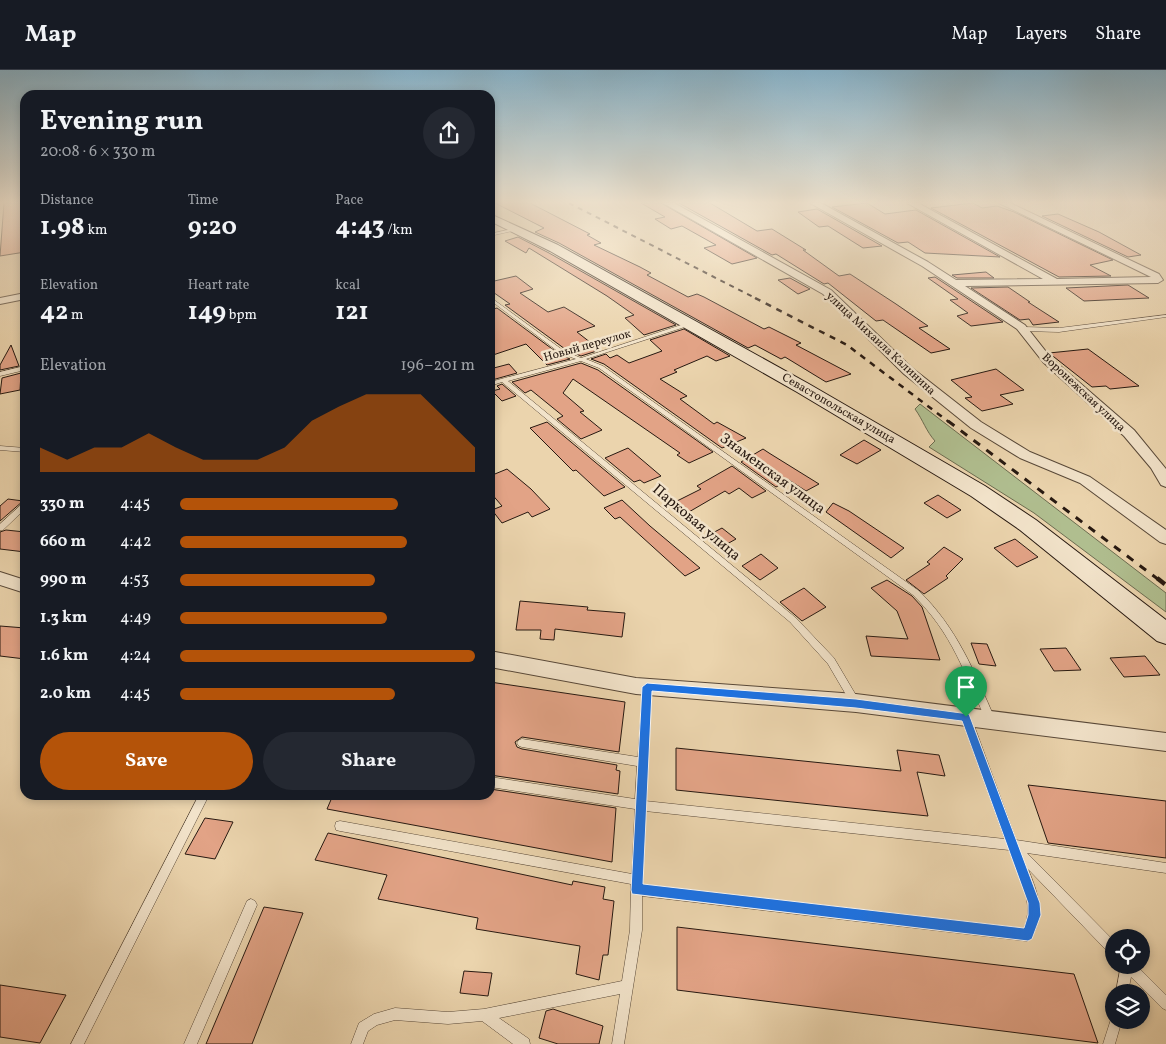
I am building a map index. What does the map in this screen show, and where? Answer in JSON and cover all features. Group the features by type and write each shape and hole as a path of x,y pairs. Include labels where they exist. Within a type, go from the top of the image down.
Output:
{"street":[{"name":"Севастопольская улица","path":"550,248 689,324 933,462 1028,524 1166,634"},
{"name":"улица Михаила Калинина","path":"748,248 827,292 908,371 976,424 1025,455 1085,480 1166,538"},
{"name":"Воронежская улица","path":"896,248 925,264 1024,329 1047,360 1129,433 1157,466 1166,482"},
{"path":"994,248 1056,282"},
{"path":"955,283 1158,280 1156,276 1097,248"},
{"path":"0,301 20,297"},
{"path":"0,578 20,585"},
{"path":"495,661 647,687 856,704 990,719 1162,744"}],"lane":[{"name":"Знаменская улица","path":"495,302 562,352 601,367 916,593 939,615 990,719"},
{"path":"1024,329 1059,330 1166,316"},
{"name":"Новый переулок","path":"495,382 582,359 689,324"},
{"path":"0,374 20,369"},
{"name":"Парковая улица","path":"503,380 793,620 831,661 856,704"},
{"path":"0,448 20,450"},
{"path":"0,528 20,510"},
{"path":"618,1044 636,930 640,806 647,687"},
{"path":"340,826 637,885 1028,935 1034,915 1034,903 966,717"},
{"path":"522,743 642,762"},
{"path":"495,783 640,806 1012,845 1166,868"},
{"path":"76,1044 201,800"},
{"path":"1012,845 1105,941"},
{"path":"190,1044 252,905"},
{"path":"1137,974 1166,1004"},
{"path":"357,1044 363,1027 374,1020 395,1014 448,1018 484,1016 627,986"},
{"path":"484,1016 524,1044"},
{"path":"1109,1044 1113,1029"}],"green space":[{"path":"920,404 1166,593 1166,612 1034,513 929,447 935,441 915,409"}],"building":[{"path":"1,248 20,248 20,253 0,256"},
{"path":"518,248 529,248 526,253"},
{"path":"530,248 540,248 549,253 676,325 644,335 625,318 634,315"},
{"path":"569,248 601,248 651,273 647,275 688,297 697,294 764,329 769,327 801,343 796,345 851,374 826,382 785,357 781,359 755,345 748,348"},
{"path":"705,248 740,248 757,258 732,264"},
{"path":"760,248 803,248 806,250 803,250 839,276 850,274 896,304 928,326 919,328 950,349 931,353 883,320 876,321 828,283 824,284 776,254 772,255"},
{"path":"918,248 985,248 1000,257 925,253"},
{"path":"1006,248 1089,248 1113,260 1090,265 1111,276 1059,277"},
{"path":"1110,248 1129,248 1141,255 1128,257"},
{"path":"986,272 994,278 957,278 952,275"},
{"path":"516,276 533,289 520,293 548,312 564,307 595,326 577,332 600,350 581,356 565,349 505,305 510,304 495,294 495,281"},
{"path":"935,277 1003,322 971,326 957,316 968,313 950,300 958,299 928,278"},
{"path":"790,278 810,289 798,294 778,280"},
{"path":"1128,285 1149,298 1084,301 1066,288"},
{"path":"1008,287 1059,322 1033,325 1029,319 1020,320 971,288"},
{"path":"497,308 559,354 570,359 547,365 526,344 495,354 495,309"},
{"path":"684,329 730,356 716,361 707,356 674,370 677,372 660,379 687,396 680,399 714,424 717,422 746,438 722,448 604,364 591,359 606,354 610,358 617,355 629,363 662,351 650,340"},
{"path":"11,345 19,366 0,370 0,365"},
{"path":"1088,349 1139,386 1110,389 1106,386 1092,387 1049,353"},
{"path":"581,363 598,370 713,452 689,463 677,455 680,453 573,379 563,393 584,411 580,412 602,430 581,439 557,419 563,416 531,390 525,393 512,382"},
{"path":"509,364 517,373 495,379 495,368"},
{"path":"996,369 1024,390 1000,395 1013,404 982,411 965,398 972,397 951,380"},
{"path":"20,373 20,390 0,394 2,378"},
{"path":"502,384 516,396 502,401 495,394 495,390 500,389 497,386"},
{"path":"547,422 625,487 604,496 576,470 573,471 530,428"},
{"path":"864,440 881,450 857,464 840,455"},
{"path":"628,448 661,476 644,483 640,480 634,482 605,458"},
{"path":"763,449 819,484 806,491 789,480 776,487 741,462"},
{"path":"732,466 766,491 752,498 739,488 729,494 725,491 682,516 669,505 701,489 697,486"},
{"path":"507,469 531,489 550,509 532,517 528,512 502,523 495,514 495,509 502,506 495,498 495,474"},
{"path":"938,495 961,510 947,518 924,503"},
{"path":"8,499 20,501 20,504 0,521 0,506"},
{"path":"622,500 700,568 685,576 620,517 615,519 604,508"},
{"path":"833,503 849,511 904,548 891,558 826,512"},
{"path":"722,528 736,539 718,549 705,537"},
{"path":"6,530 20,531 20,551 0,549 0,532"},
{"path":"1015,539 1038,557 1017,567 994,548"},
{"path":"944,547 963,559 946,576 948,578 924,594 906,580 930,564 927,562"},
{"path":"761,554 778,568 760,580 742,566"},
{"path":"887,580 912,596 922,607 940,660 871,656 866,636 908,639 897,611 871,588"},
{"path":"804,588 826,607 802,621 780,602"},
{"path":"520,601 588,607 587,610 625,613 622,637 555,629 554,640 540,639 541,630 516,630"},
{"path":"0,626 20,628 20,658 0,656"},
{"path":"971,643 987,644 996,666 979,664"},
{"path":"1066,648 1081,670 1054,671 1040,649"},
{"path":"1145,656 1160,675 1124,677 1110,658"},
{"path":"495,683 625,702 619,752 522,737 515,742 517,747 522,749 617,765 616,770 620,771 618,794 495,776"},
{"path":"676,748 901,771 897,750 939,755 945,776 917,772 928,816 676,790"},
{"path":"1028,785 1166,801 1166,858 1048,843"},
{"path":"495,790 616,808 612,862 327,809 331,800 495,800"},
{"path":"205,818 233,822 215,859 185,854"},
{"path":"328,833 572,885 573,881 605,887 603,899 614,901 608,955 603,955 599,980 576,974 580,946 476,929 478,918 378,899 387,875 315,860"},
{"path":"264,907 303,913 252,1044 206,1044"},
{"path":"677,927 1074,974 1098,1043 677,990"},
{"path":"464,971 492,973 488,996 460,993"},
{"path":"0,985 66,995 40,1043 0,1037"},
{"path":"553,1009 603,1026 599,1044 558,1044 539,1038 546,1011"}],"railway":[{"path":"658,248 757,299"},
{"path":"755,298 847,345 949,422"},
{"path":"948,421 1159,580"},
{"path":"1157,578 1166,585"}],"route":[{"path":"647,687 856,704 966,717 1034,903 1032,927 1028,935 1021,936 637,890 647,687"}]}
